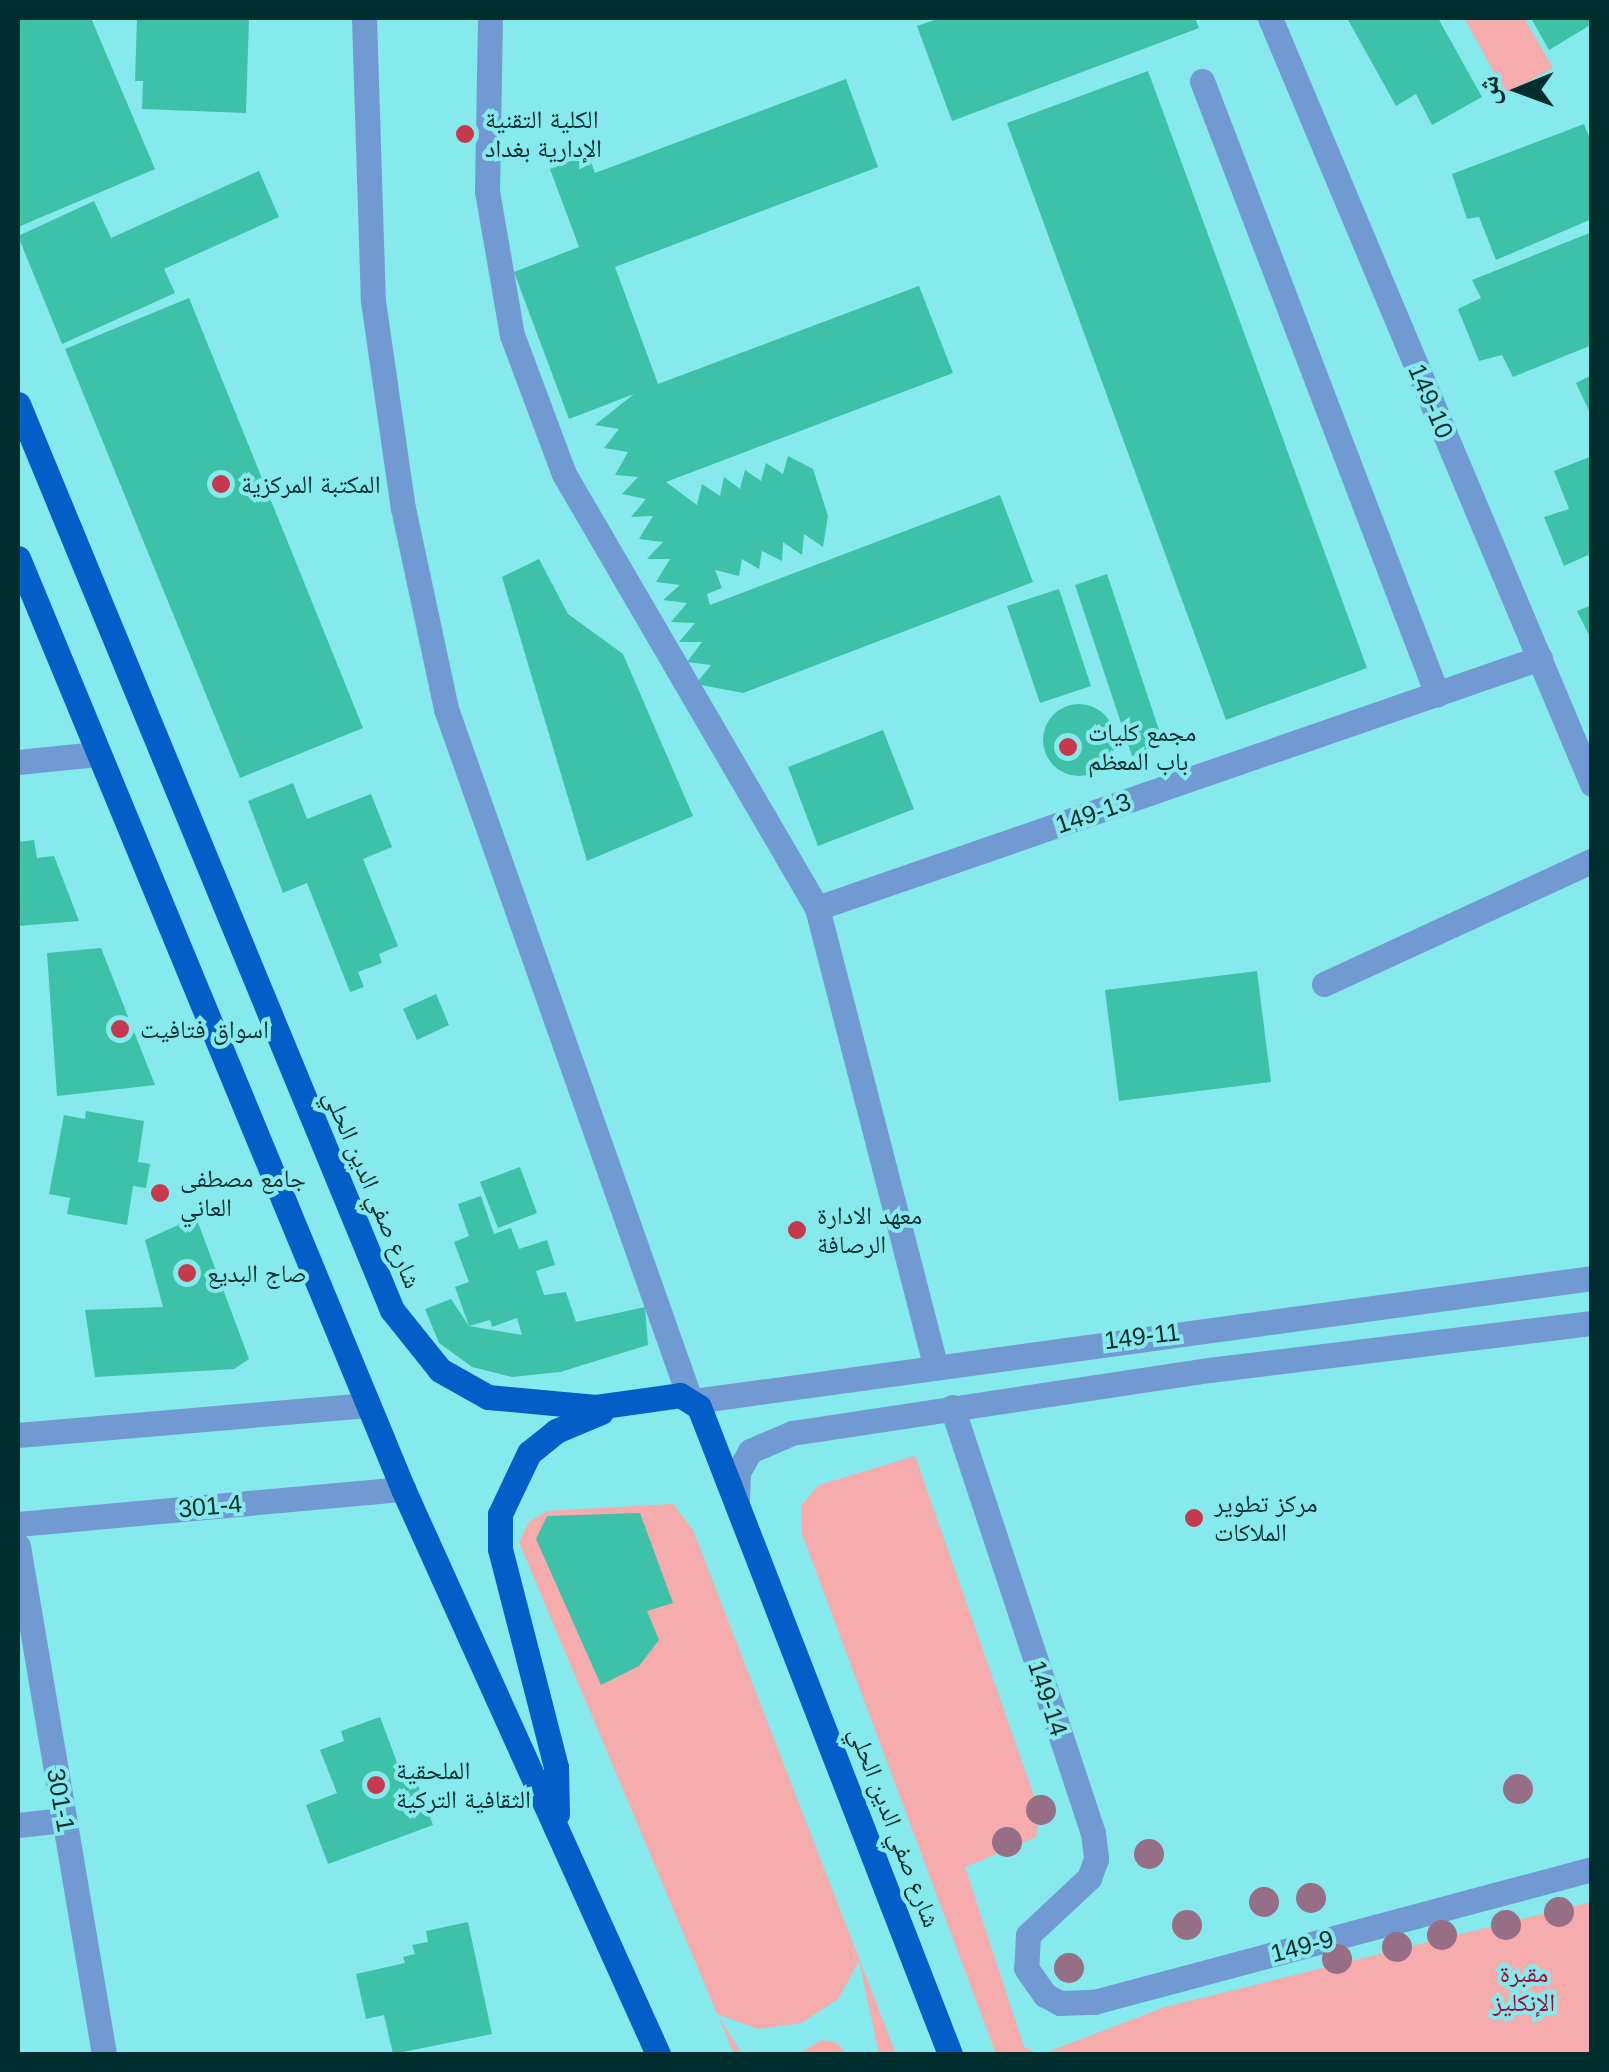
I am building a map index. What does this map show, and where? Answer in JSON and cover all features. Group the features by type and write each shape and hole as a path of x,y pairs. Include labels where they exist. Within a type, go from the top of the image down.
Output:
{"main road":[{"name":"شارع صفي الدين الحلي","path":"18,404 392,1310 440,1370 488,1396 556,1407 692,1400 737,1500 950,2054"},
{"path":"18,558 403,1488 658,2054"},
{"path":"557,1824 556,1767 500,1549 500,1514 529,1453 556,1431 630,1403"}],"street":[{"path":"364,18 373,302 403,508 446,709 692,1400"},
{"path":"490,18 487,191 512,335 564,474 817,908 934,1363"},
{"name":"149-10","path":"1270,18 1592,784"},
{"path":"1202,81 1437,694"},
{"name":"149-13","path":"817,908 1540,658"},
{"path":"18,762 97,754"},
{"path":"1324,984 1592,861"},
{"name":"149-11","path":"692,1400 934,1363 1592,1278"},
{"name":"149-11","path":"737,1500 744,1460 772,1438 952,1407 1592,1323"},
{"path":"18,1434 368,1406"},
{"name":"149-14","path":"952,1407 1094,1846 1089,1878 1028,1935 1026,1968"},
{"name":"301-4","path":"18,1524 403,1488"},
{"name":"301-1","path":"18,1546 104,2054"},
{"path":"18,1825 64,1820"},
{"name":"149-9","path":"1026,1968 1045,1995 1077,2005 1592,1869"}],"green space":[{"path":"1464,18 1524,18 1553,68 1506,94"},
{"path":"915,1456 1040,1813 1036,1837 965,1867 1024,2047 1040,2054 996,2054 802,1534 801,1506 819,1485"},
{"path":"673,1504 693,1530 896,2054 879,2054 859,1961 838,1999 801,2023 758,2029 717,2014 519,1542 529,1522 547,1511"},
{"name":"مقبرة الإنكليز","path":"1591,1902 1591,2054 1042,2054 1165,2007"},
{"path":"718,2015 742,2054 734,2054"},
{"path":"822,2040 835,2042 847,2054 798,2054"}],"building":[{"path":"18,18 91,18 155,169 18,227"},
{"path":"137,18 249,18 246,113 142,109 143,81 135,81"},
{"path":"940,18 1195,18 1199,28 952,121 917,26"},
{"path":"1347,18 1438,18 1482,97 1432,125 1416,94 1396,106"},
{"path":"1531,18 1592,18 1592,24 1549,50"},
{"path":"1148,71 1367,668 1226,720 1007,123"},
{"path":"846,79 878,167 615,267 658,384 919,286 953,373 666,482 697,505 702,484 720,496 724,477 740,489 745,470 761,481 766,463 783,474 788,456 813,469 828,516 823,547 804,534 802,555 783,542 782,561 762,551 759,569 742,559 739,576 715,570 722,588 707,594 710,605 1000,495 1033,582 743,693 696,684 711,665 687,662 702,642 679,642 695,623 671,622 687,603 663,600 680,585 656,582 670,559 647,559 663,542 639,539 653,516 631,517 646,499 622,494 638,477 615,475 628,452 604,448 619,429 595,425 634,394 569,419 514,272 579,247 550,169 588,154 595,173"},
{"path":"1584,124 1592,144 1592,219 1496,260 1479,217 1467,219 1452,174"},
{"path":"259,171 279,217 164,269 175,293 62,344 18,236 94,201 111,238"},
{"path":"1592,232 1592,345 1513,377 1502,355 1479,361 1458,309 1481,298 1472,280"},
{"path":"189,298 363,728 240,778 65,349"},
{"path":"1592,375 1592,417 1576,383"},
{"path":"1592,456 1592,561 1588,555 1564,566 1544,517 1569,509 1554,471"},
{"path":"539,559 568,614 623,654 693,816 587,861 502,577"},
{"path":"1107,574 1164,745 1132,756 1075,585"},
{"path":"1059,589 1091,686 1040,703 1007,606"},
{"path":"1592,605 1592,641 1577,611"},
{"path":"1079,704 1104,715 1115,740 1104,765 1079,776 1054,765 1043,740 1054,715"},
{"path":"883,730 914,809 818,846 788,767"},
{"path":"293,783 307,819 371,794 392,847 363,859 398,946 379,954 382,963 358,972 364,987 350,992 307,883 283,893 248,801"},
{"path":"34,840 37,858 54,856 79,921 18,926 18,842"},
{"path":"101,948 155,1085 57,1096 47,953"},
{"path":"1257,971 1271,1082 1119,1101 1105,990"},
{"path":"436,994 449,1025 417,1040 403,1009"},
{"path":"86,1111 144,1121 138,1162 150,1164 146,1188 133,1186 127,1225 67,1214 70,1198 49,1194 64,1115 85,1119"},
{"path":"520,1167 537,1213 498,1228 480,1182"},
{"path":"481,1196 494,1234 511,1228 519,1249 547,1240 555,1265 536,1271 544,1295 566,1292 576,1322 645,1307 648,1345 560,1372 512,1377 472,1367 439,1343 425,1309 451,1299 469,1326 455,1287 469,1282 454,1242 469,1236 458,1204","holes":["517,1318 522,1335 469,1326 490,1320 492,1327"]},
{"name":"صاج البديع","path":"196,1217 249,1359 234,1369 95,1377 85,1310 163,1307 145,1240"},
{"path":"640,1513 673,1603 647,1611 659,1640 639,1666 601,1685 536,1539 547,1516"},
{"name":"الملحقية الثقافية التركية","path":"380,1717 402,1776 413,1772 433,1825 328,1864 306,1805 337,1793 320,1750 344,1741 341,1731"},
{"path":"468,1922 492,2034 393,2054 384,2015 366,2019 356,1974 405,1963 403,1957 415,1954 412,1945 428,1942 426,1931"}],"place":[{"name":"الكلية التقنية الإدارية بغداد","path":"465,134"},
{"name":"المكتبة المركزية","path":"221,484"},
{"name":"مجمع كليات باب المعظم","path":"1068,747"},
{"name":"اسواق فتافيت","path":"120,1029"},
{"name":"جامع مصطفى العاني","path":"160,1193"},
{"name":"معهد الادارة الرصافة","path":"797,1230"},
{"name":"صاج البديع","path":"187,1273"},
{"name":"مركز تطوير الملاكات","path":"1194,1518"},
{"name":"الملحقية الثقافية التركية","path":"376,1785"}]}
